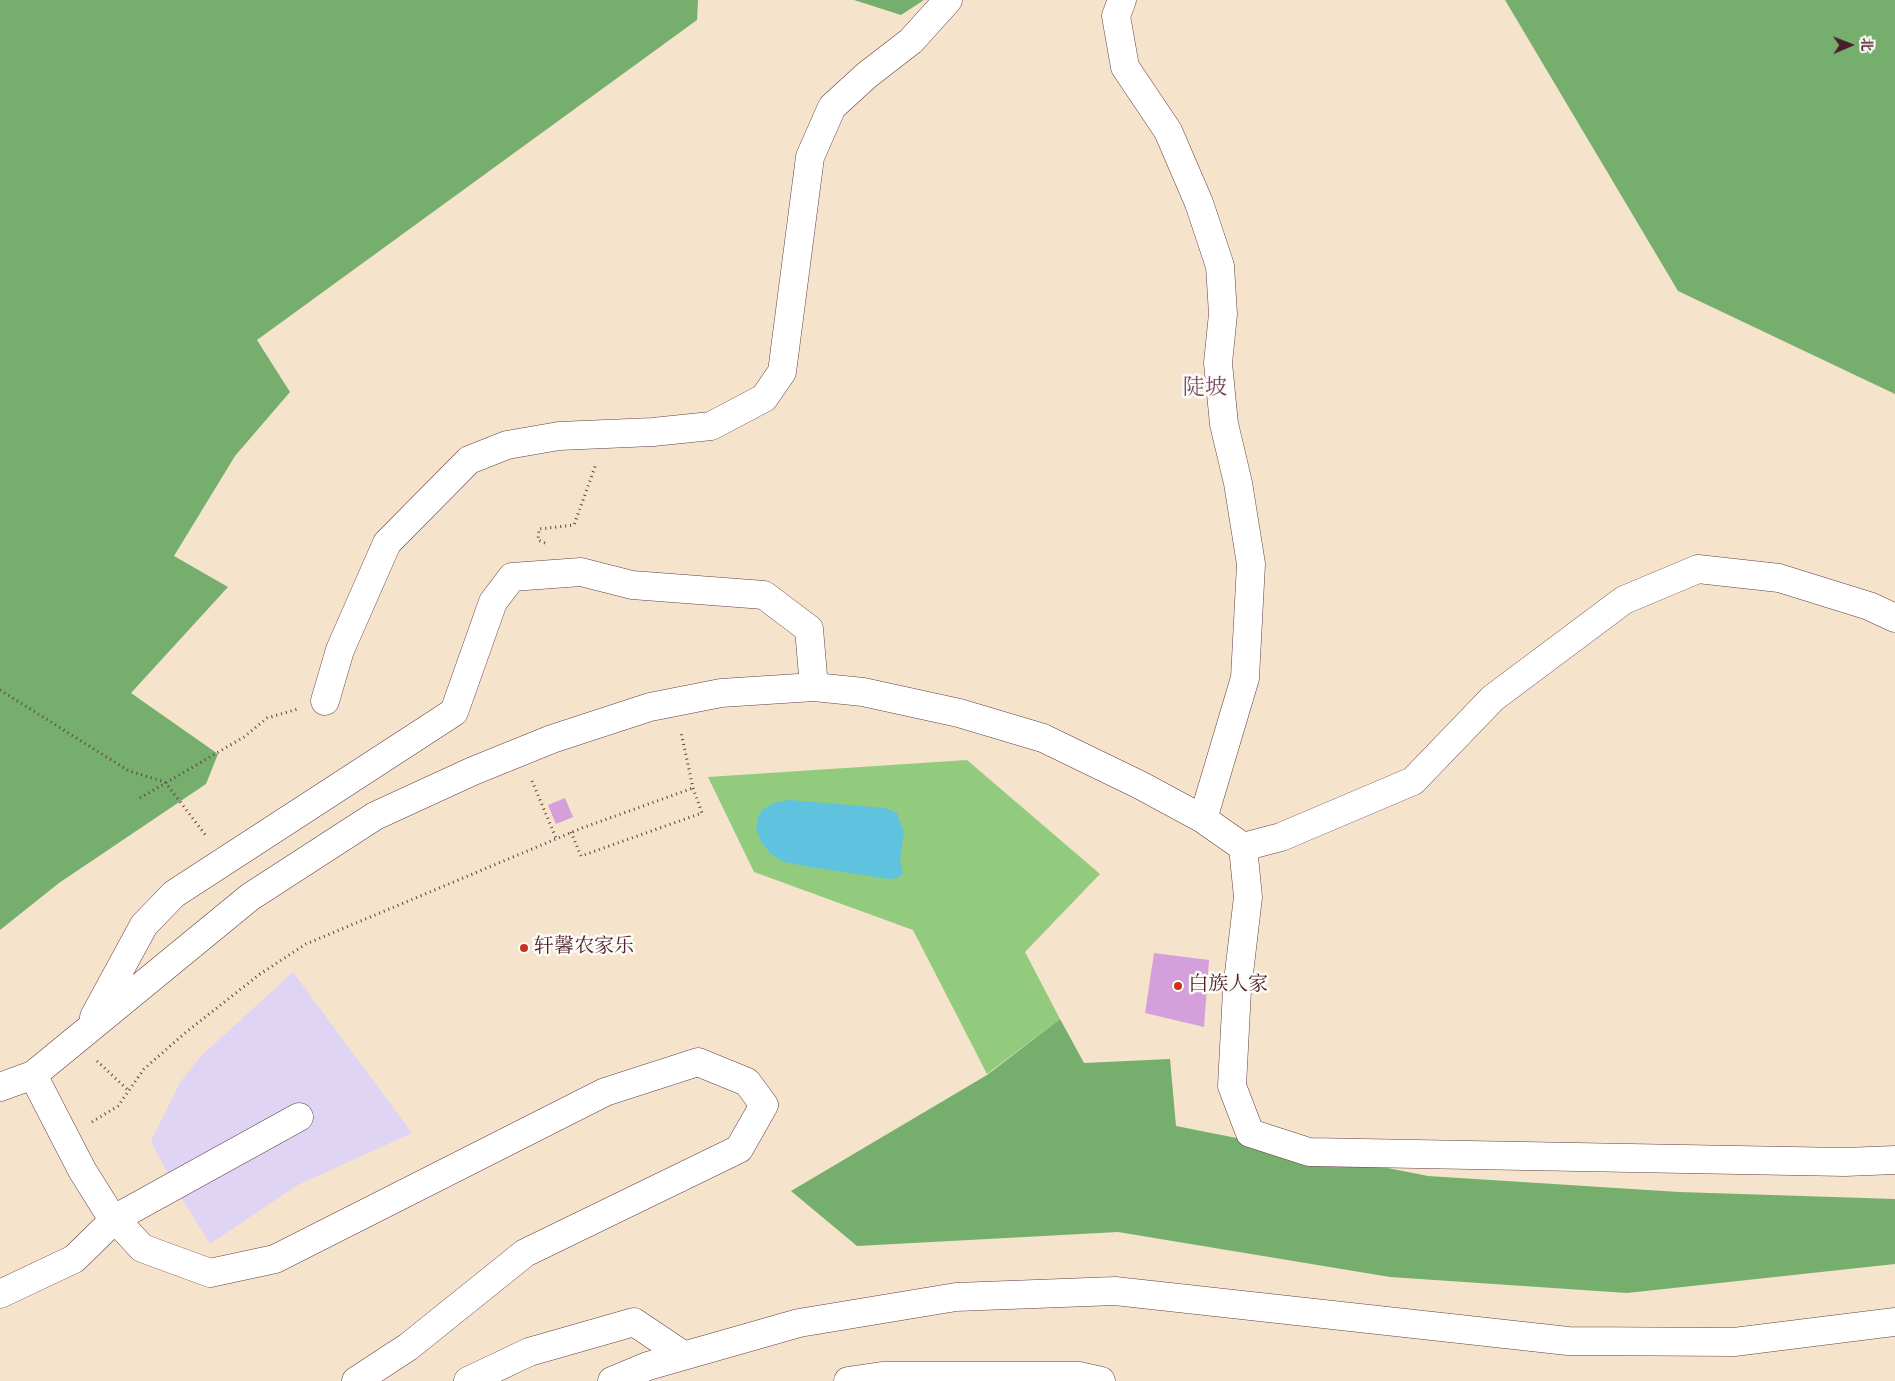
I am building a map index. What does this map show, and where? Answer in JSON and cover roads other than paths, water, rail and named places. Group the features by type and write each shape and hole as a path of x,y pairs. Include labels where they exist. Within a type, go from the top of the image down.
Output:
{"main road":[{"path":"325,701 340,650 387,543 469,460 507,445 559,436 711,426 764,398 782,372 810,157 832,107 867,75 911,41 948,0"},
{"path":"1122,0 1116,16 1125,67 1168,131 1199,203 1220,266 1223,314 1218,363 1224,424 1238,483 1251,564 1245,678 1203,819"},
{"path":"0,1087 33,1075 250,897 374,816 473,771 552,739 650,707 721,692 814,687 863,692 959,714 1043,738 1140,785 1203,819 1244,847 1282,837 1412,781 1493,698 1624,600 1698,569 1779,578 1869,606 1895,618"},
{"path":"82,1033 144,925 174,894 454,712 493,602 512,578 581,572 632,585 764,595 809,629 814,687"},
{"path":"1244,847 1248,897 1238,990 1232,1086 1250,1133 1309,1152 1845,1162 1895,1160"},
{"path":"33,1075 82,1170 112,1214 142,1248 210,1273 275,1259 605,1092 698,1062 746,1082 764,1105 739,1149 525,1253 408,1347 356,1381"},
{"path":"0,1294 74,1259 112,1214 299,1117"},
{"path":"612,1381 648,1366 684,1355 799,1324 956,1297 1115,1291 1568,1341 1734,1342 1895,1322"},
{"path":"468,1381 529,1352 634,1322 684,1355"},
{"path":"848,1381 882,1376 1079,1376 1101,1381"}],"water":[{"path":"789,800 885,808 897,813 904,833 900,860 903,874 897,878 889,879 784,862 771,854 761,842 756,828 758,818 762,810 774,803"}],"place":[{"name":"轩馨农家乐","path":"524,948"},
{"name":"白族人家","path":"1178,986"}],"district":[{"name":"陡坡","path":"1205,390"}]}
